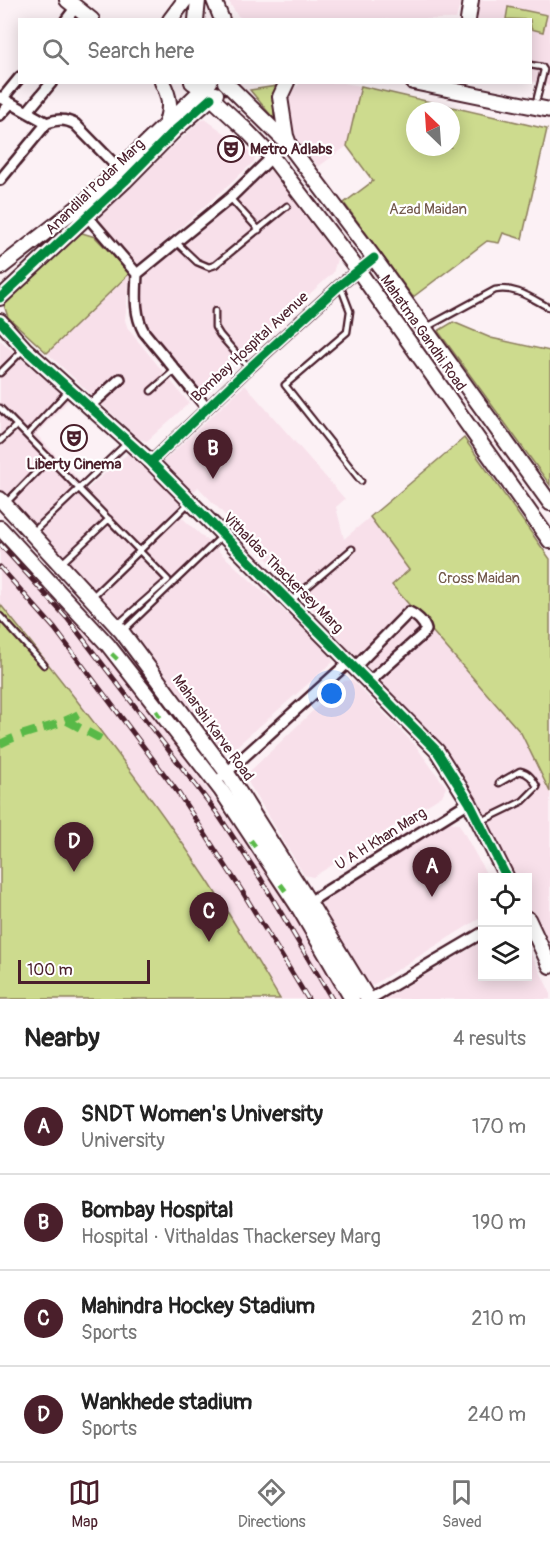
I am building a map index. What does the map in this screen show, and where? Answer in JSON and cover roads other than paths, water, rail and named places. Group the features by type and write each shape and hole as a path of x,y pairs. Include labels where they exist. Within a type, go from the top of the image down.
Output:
{"main road":[{"path":"172,18 185,0"},
{"path":"196,18 198,0"},
{"path":"211,18 214,0"},
{"path":"214,0 221,18"},
{"path":"468,18 471,0"},
{"path":"72,4 90,18"},
{"path":"163,84 168,94 170,110 166,125"},
{"path":"204,88 230,84 289,145 374,258 550,502"},
{"path":"286,84 280,97 289,145"},
{"path":"457,85 544,99"},
{"path":"457,85 550,110"},
{"name":"Anandilal Podar Marg","path":"0,298 87,216 166,125 204,88"},
{"name":"Anandilal Podar Marg","path":"0,268 124,174 175,130 204,88"},
{"name":"Mahatma Gandhi Road","path":"204,88 272,156 358,270 550,541"},
{"name":"Vithaldas Thackersey Marg","path":"0,321 25,349 151,462 437,751 469,802 504,873"},
{"name":"Maharshi Karve Road","path":"2,502 120,629 227,773 304,905 351,999"},
{"name":"Maharshi Karve Road","path":"0,528 108,645 215,783 369,999"},
{"path":"532,927 550,965"}],"street":[{"path":"0,115 4,99 18,80"},
{"path":"27,112 50,84"},
{"path":"4,99 47,123"},
{"path":"0,180 47,123 58,119 68,120 75,124 124,174"},
{"path":"137,274 230,198 272,156"},
{"path":"87,216 137,274 136,315 139,324 206,407"},
{"name":"Bombay Hospital Avenue","path":"151,462 206,407 340,285 374,258"},
{"path":"90,407 120,379"},
{"path":"215,783 405,615 412,613 425,627 423,634 369,682"},
{"name":"U A H Khan Marg","path":"304,905 469,802"},
{"path":"369,999 478,936"}],"lane":[{"path":"532,65 542,66 544,70 544,99"},
{"path":"230,198 259,230"},
{"path":"177,243 197,262 209,267 215,265 287,206"},
{"path":"340,285 350,311 347,332 285,385 361,481"},
{"path":"424,328 495,290 504,288 519,292 550,308"},
{"path":"215,311 215,327 249,368"},
{"path":"0,374 25,349"},
{"path":"151,391 175,370"},
{"path":"27,435 70,389"},
{"path":"0,408 168,580 120,629"},
{"path":"0,441 17,425"},
{"path":"32,533 128,442"},
{"path":"2,502 50,458"},
{"path":"92,597 190,502"},
{"path":"61,564 109,519"},
{"path":"120,629 223,535"},
{"path":"290,602 352,549"},
{"path":"0,616 44,665"},
{"path":"479,823 522,801 537,787 526,772 520,771 499,783"}],"railway":[{"path":"0,544 67,618 217,813 261,879 332,999"},
{"path":"0,567 55,629 179,794 308,999"}],"place":[{"name":"Metro Adlabs","path":"231,149"},
{"name":"Liberty Cinema","path":"74,438"},
{"name":"Bombay Hospital","path":"213,479"},
{"name":"Wankhede stadium","path":"74,872"},
{"name":"SNDT Women's University","path":"432,897"},
{"name":"Mahindra Hockey Stadium","path":"209,942"}],"park label":[{"name":"Azad Maidan","path":"428,209"},
{"name":"Cross Maidan","path":"479,578"}]}
